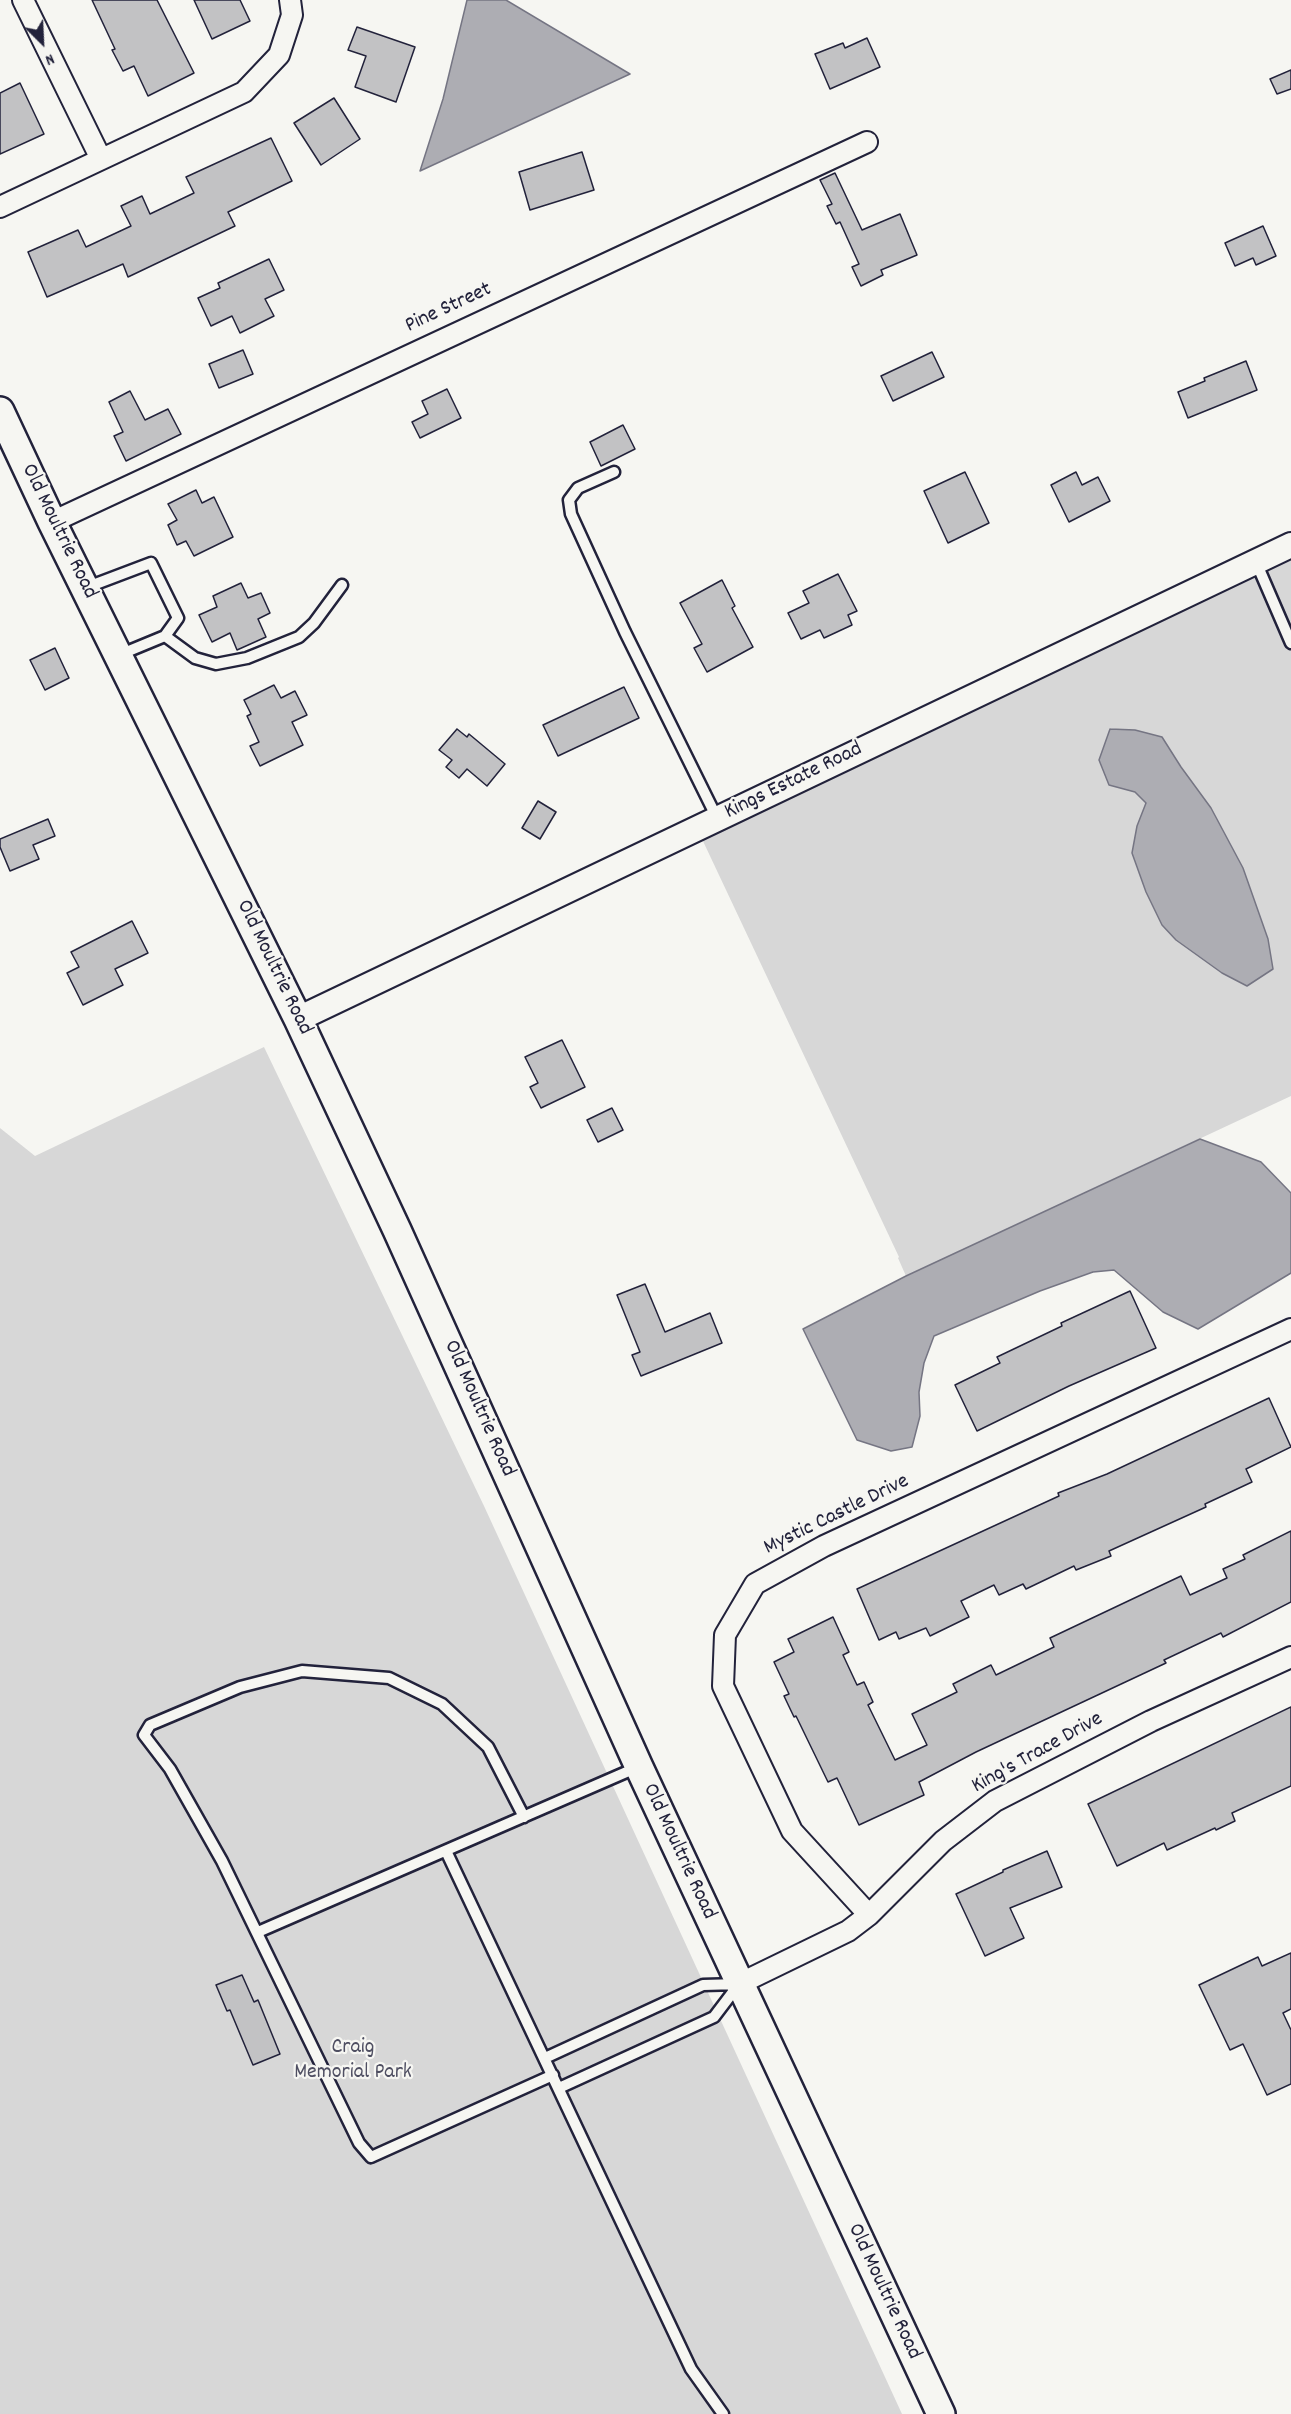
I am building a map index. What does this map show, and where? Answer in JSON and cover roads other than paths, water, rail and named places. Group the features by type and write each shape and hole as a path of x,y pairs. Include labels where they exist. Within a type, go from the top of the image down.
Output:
{"main road":[{"name":"Old Moultrie Road","path":"0,411 52,522 298,1019 397,1230 739,1984 941,2414"}],"street":[{"path":"22,0 101,159"},
{"path":"0,207 244,92 279,55 292,15 290,0"},
{"name":"Pine Street","path":"52,522 867,141"},
{"name":"Kings Estate Road","path":"298,1019 1291,545"},
{"name":"Mystic Castle Drive","path":"869,1915 792,1831 723,1686 725,1635 755,1584 835,1541 1288,1337"},
{"name":"King's Trace Drive","path":"739,1984 848,1931 869,1915 942,1841 995,1801 1151,1721 1291,1657"}],"lane":[{"path":"614,472 578,488 569,500 571,514 625,632 717,818"},
{"path":"1256,562 1291,643"},
{"path":"85,589 151,563 178,618 165,636 118,656"},
{"path":"165,636 195,658 216,664 247,658 299,637 314,623 342,585"},
{"path":"524,1817 488,1747 442,1704 388,1678 302,1671 240,1686 150,1725 144,1735 170,1769 222,1861 359,2143 371,2157 553,2075"},
{"path":"258,1932 639,1767"},
{"path":"446,1851 691,2368 723,2414"},
{"path":"545,2058 703,1985 739,1984"},
{"path":"559,2088 714,2017 739,1984"}],"park label":[{"name":"Craig Memorial Park","path":"353,2062"}]}
